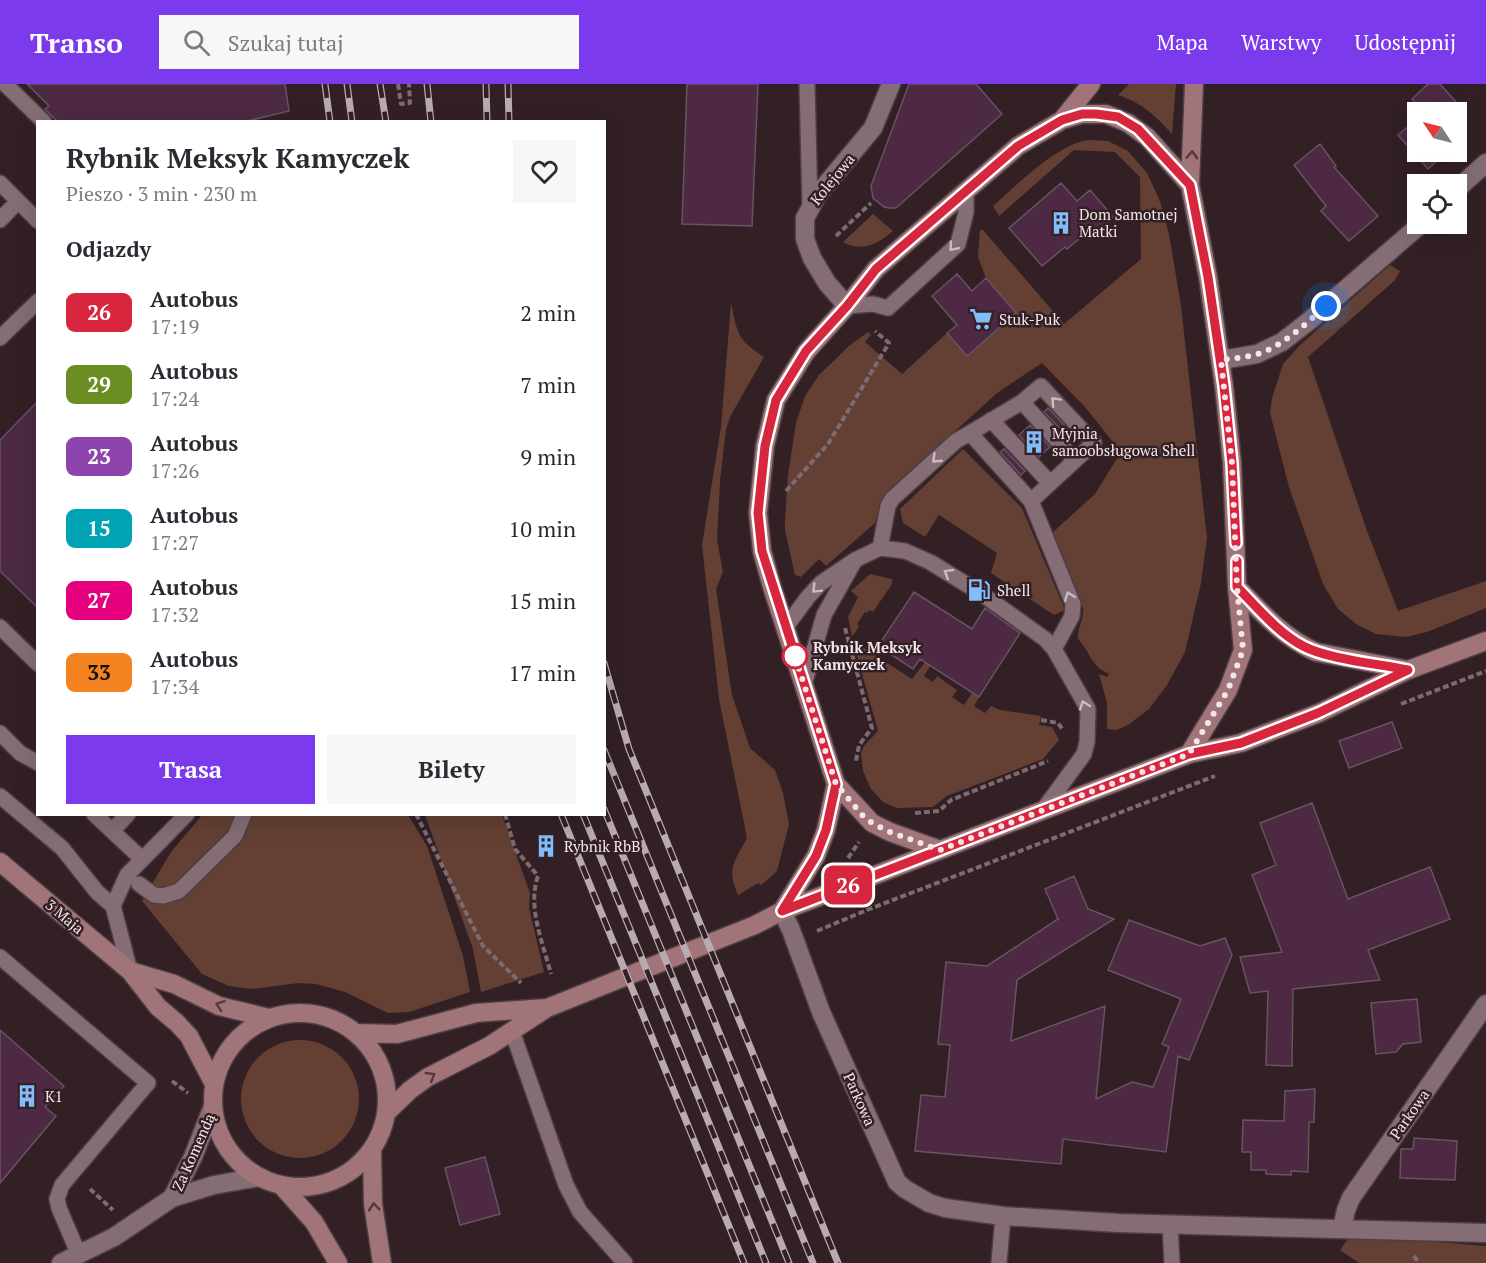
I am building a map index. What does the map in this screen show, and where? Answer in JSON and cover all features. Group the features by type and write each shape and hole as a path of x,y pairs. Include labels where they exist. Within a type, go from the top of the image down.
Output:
{"main road":[{"path":"1062,120 1091,84"},
{"path":"1189,754 1228,690 1243,650 1237,587 1232,463 1221,360 1190,185 1194,84"},
{"path":"940,850 872,823 863,816 836,784 766,569 759,532 759,494 765,446 776,400 806,351 847,306 876,269 1018,146 1062,120 1082,114 1118,117 1147,137 1190,185"},
{"path":"1237,587 1281,632 1316,652 1408,670"},
{"path":"386,1113 410,1090 428,1077 489,1046 547,1008 754,925 782,911 1189,754 1241,743 1318,713 1408,670 1486,640"},
{"path":"782,911 816,856 826,830 836,784"},
{"name":"3 Maja","path":"0,862 130,970 158,1007 189,1036 214,1084"},
{"name":"3 Maja","path":"130,970 174,984 219,1006 269,1018"},
{"path":"356,1033 397,1035 476,1012 547,1008"},
{"path":"294,1013 318,1014 356,1033 372,1051 384,1075 387,1089 386,1113 379,1137 372,1149 350,1171 337,1178 307,1186 281,1185 243,1166 230,1151 219,1132 213,1106 214,1084 222,1061 238,1039 252,1027 269,1018 294,1013"},
{"path":"372,1149 373,1204 382,1263"},
{"path":"281,1185 314,1222 338,1263"}],"street":[{"name":"Kolejowa","path":"847,306 822,276 812,258 805,239 805,218 810,206 873,128 891,84"},
{"path":"1467,180 1486,163"},
{"path":"1221,360 1257,354 1282,342 1409,234"},
{"name":"Parkowa","path":"782,911 821,1012 897,1182 905,1190 929,1203 945,1208 1003,1216 1118,1224 1486,1233"},
{"name":"Parkowa","path":"1342,1229 1351,1198 1486,1004"},
{"name":"Za Komendą","path":"172,1198 193,1157 213,1106"},
{"name":"Za Komendą","path":"61,1263 126,1230 172,1198 214,1185 260,1176"}],"lane":[{"path":"5,84 42,120"},
{"path":"807,84 810,206"},
{"path":"0,183 36,219"},
{"path":"847,306 873,304 888,308 958,244 966,212 966,192"},
{"path":"0,220 18,201"},
{"path":"0,339 36,303"},
{"path":"880,548 888,506 892,500 956,441 1022,402 1041,386 1094,443 1030,501"},
{"path":"1022,402 1075,460"},
{"path":"991,420 1050,483"},
{"path":"970,433 1030,501 1073,604 1072,616 1054,649"},
{"path":"785,628 821,582 855,560 880,548 905,551 930,562 982,594 1045,639 1054,649 1088,709 1087,742 1084,754 1043,810"},
{"path":"804,685 824,615 855,560"},
{"path":"0,627 36,662"},
{"path":"0,733 20,753 36,762"},
{"path":"0,796 62,848 97,892 113,906 130,970"},
{"path":"98,816 142,859"},
{"path":"112,831 126,816"},
{"path":"113,906 127,875 185,816"},
{"path":"138,884 154,895 163,896 179,891 235,836 243,816"},
{"path":"0,957 148,1083 62,1185 57,1199 59,1208 79,1255"},
{"path":"512,1031 566,1185 579,1212 625,1263"},
{"path":"999,1263 1003,1216"},
{"path":"1170,1224 1172,1263"}],"path":[{"path":"398,84 401,104 410,103 409,84"},
{"path":"836,236 872,202"},
{"path":"781,496 797,481 828,444 889,343 875,331"},
{"path":"843,623 872,728 859,745 856,767"},
{"path":"1401,704 1486,671"},
{"path":"1041,720 1058,723 1065,732"},
{"path":"907,813 939,811 951,800 1048,762 1056,755"},
{"path":"814,938 820,928 1219,774"},
{"path":"417,816 483,946 521,983"},
{"path":"506,816 515,849 538,876 533,894 534,906 551,974"},
{"path":"847,859 863,836"},
{"path":"71,1172 116,1213"}],"shaded area":[{"path":"1129,84 1176,84 1172,134 1148,110 1118,95"},
{"path":"1090,140 1108,141 1128,151 1147,173 1160,201 1169,234 1181,306 1207,538 1201,583 1185,652 1167,685 1149,709 1128,725 1117,730 1107,729 1107,703 1099,674 1107,677 1109,674 1094,663 1078,639 1083,608 1052,533 1095,494 1121,452 1085,407 1042,363 997,393 885,495 875,523 826,566 819,559 801,577 795,575 785,530 788,475 796,423 805,396 819,375 849,346 868,332 871,335 865,342 902,374 947,333 967,356 1016,313 986,278 978,257 980,230 983,230 1064,324 1141,259 1140,177 1115,152 1074,150 999,216 993,206 1052,156 1065,148"},
{"path":"873,214 893,231 882,239 863,247 843,242"},
{"path":"1390,265 1400,271 1394,281 1308,357 1367,531 1398,611 1486,581 1486,608 1427,632 1406,637 1376,634 1356,624 1338,609 1323,584 1289,487 1270,413 1272,398 1283,364 1299,346"},
{"path":"731,303 740,335 748,345 764,357 731,415 726,429 717,540 723,572 716,589 732,695 750,748 775,770 783,793 789,824 777,871 761,885 758,883 738,895 732,871 747,838 719,699 702,545 721,427"},
{"path":"963,449 1022,508 1065,610 1054,615 991,573 997,553 939,515 925,537 903,523 900,509"},
{"path":"870,574 892,579 892,584 873,612 870,610 865,612 852,637 848,617 858,597 851,591"},
{"path":"853,641 912,679 925,662 930,666 924,676 933,682 937,676 957,690 952,697 964,705 972,693 979,697 974,706 985,713 991,706 1000,710 1041,716 1039,725 1052,727 1059,740 1043,759 947,796 933,807 897,808 883,802 871,789 863,771 861,753 864,746 878,731"},
{"path":"201,816 409,816 427,846 463,956 470,992 409,1012 388,1013 345,992 316,984 299,983 252,989 229,986 202,974 142,901 171,852"},
{"path":"425,816 502,816 530,893 529,908 544,972 481,992 473,949"},
{"path":"300,1040 333,1050 349,1066 359,1099 349,1132 333,1148 300,1158 267,1148 251,1132 241,1099 251,1066 267,1050"},
{"path":"1351,1235 1486,1246 1486,1263 1359,1263 1340,1250"}],"building":[{"path":"27,84 285,84 289,111 251,120 56,120 45,109 49,106"},
{"path":"687,84 758,84 752,226 682,224"},
{"path":"909,84 976,84 1002,114 896,208 889,208 884,207 873,198 871,186"},
{"path":"1428,84 1440,84 1456,102 1415,102 1412,99"},
{"path":"1407,127 1407,145 1398,135"},
{"path":"1320,144 1336,166 1334,167 1378,216 1349,241 1321,211 1326,206 1294,165"},
{"path":"1422,162 1436,162 1428,169"},
{"name":"Dom Samotnej Matki","path":"1061,183 1077,201 1090,190 1114,218 1090,239 1085,234 1042,266 1009,228"},
{"name":"Stuk-Puk","path":"957,274 972,291 986,278 1016,313 967,356 947,333 957,325 932,296"},
{"path":"36,403 36,606 0,571 0,440"},
{"path":"1048,408 1069,430 1065,434 1044,412"},
{"path":"1030,425 1050,447 1039,457 1019,435"},
{"path":"1004,449 1025,471 1021,475 1000,452"},
{"path":"914,592 972,629 985,608 1020,633 979,697 920,659 913,669 878,646"},
{"path":"1392,722 1402,748 1349,768 1339,741"},
{"path":"1312,803 1348,899 1430,867 1450,919 1368,950 1380,980 1293,989 1292,1066 1266,1065 1268,991 1250,993 1240,957 1282,952 1252,875 1276,865 1260,823"},
{"path":"1074,876 1088,909 1114,919 1017,980 1011,1041 1105,1006 1096,1099 1132,1082 1153,1087 1169,1047 1162,1044 1181,999 1108,970 1129,920 1200,946 1225,938 1232,955 1189,1060 1178,1056 1166,1152 1063,1139 1061,1164 915,1151 921,1095 945,1097 950,1045 938,1044 946,962 987,966 1058,919 1045,889"},
{"path":"1417,999 1421,1042 1403,1044 1396,1052 1376,1054 1371,1003"},
{"name":"K1","path":"0,1030 64,1086 45,1107 56,1116 0,1183"},
{"path":"1315,1089 1314,1122 1309,1122 1308,1172 1291,1171 1291,1175 1266,1174 1266,1170 1251,1170 1251,1152 1242,1152 1243,1120 1284,1121 1285,1091"},
{"path":"1414,1138 1457,1141 1455,1180 1400,1178 1401,1149 1413,1149"},
{"path":"485,1157 500,1214 460,1225 445,1168"}],"railway":[{"path":"325,84 330,120"},
{"path":"347,84 352,120"},
{"path":"380,84 386,120"},
{"path":"427,84 431,120"},
{"path":"486,84 487,120"},
{"path":"508,84 509,120"},
{"path":"606,670 629,749 838,1263"},
{"path":"606,755 813,1263"},
{"path":"606,814 789,1263"},
{"path":"562,816 744,1263"},
{"path":"584,816 766,1263"}],"bus line":[{"name":"26","path":"1236,543 1232,463 1224,386 1208,277 1190,185 1147,137 1118,117 1107,114 1082,114 1062,120 1018,146 876,269 847,306 806,351 776,400 765,446 759,494 759,532 766,569 836,784 821,845 782,911 1189,754 1241,743 1295,723 1408,670 1316,652 1293,640 1281,632 1237,587 1237,561"}],"place":[{"name":"Dom Samotnej Matki","path":"1061,223"},
{"name":"Stuk-Puk","path":"981,319"},
{"name":"Myjnia samoobsługowa Shell","path":"1034,442"},
{"name":"Shell","path":"979,590"},
{"name":"Rybnik Meksyk Kamyczek","path":"795,656"},
{"name":"Rybnik RbB","path":"546,846"},
{"name":"K1","path":"27,1096"}],"route":[{"path":"795,656 792,647 836,784 863,816 872,823 940,850 1189,754 1228,690 1243,650 1237,587 1232,463 1221,360 1268,350 1282,342 1326,306"}]}
